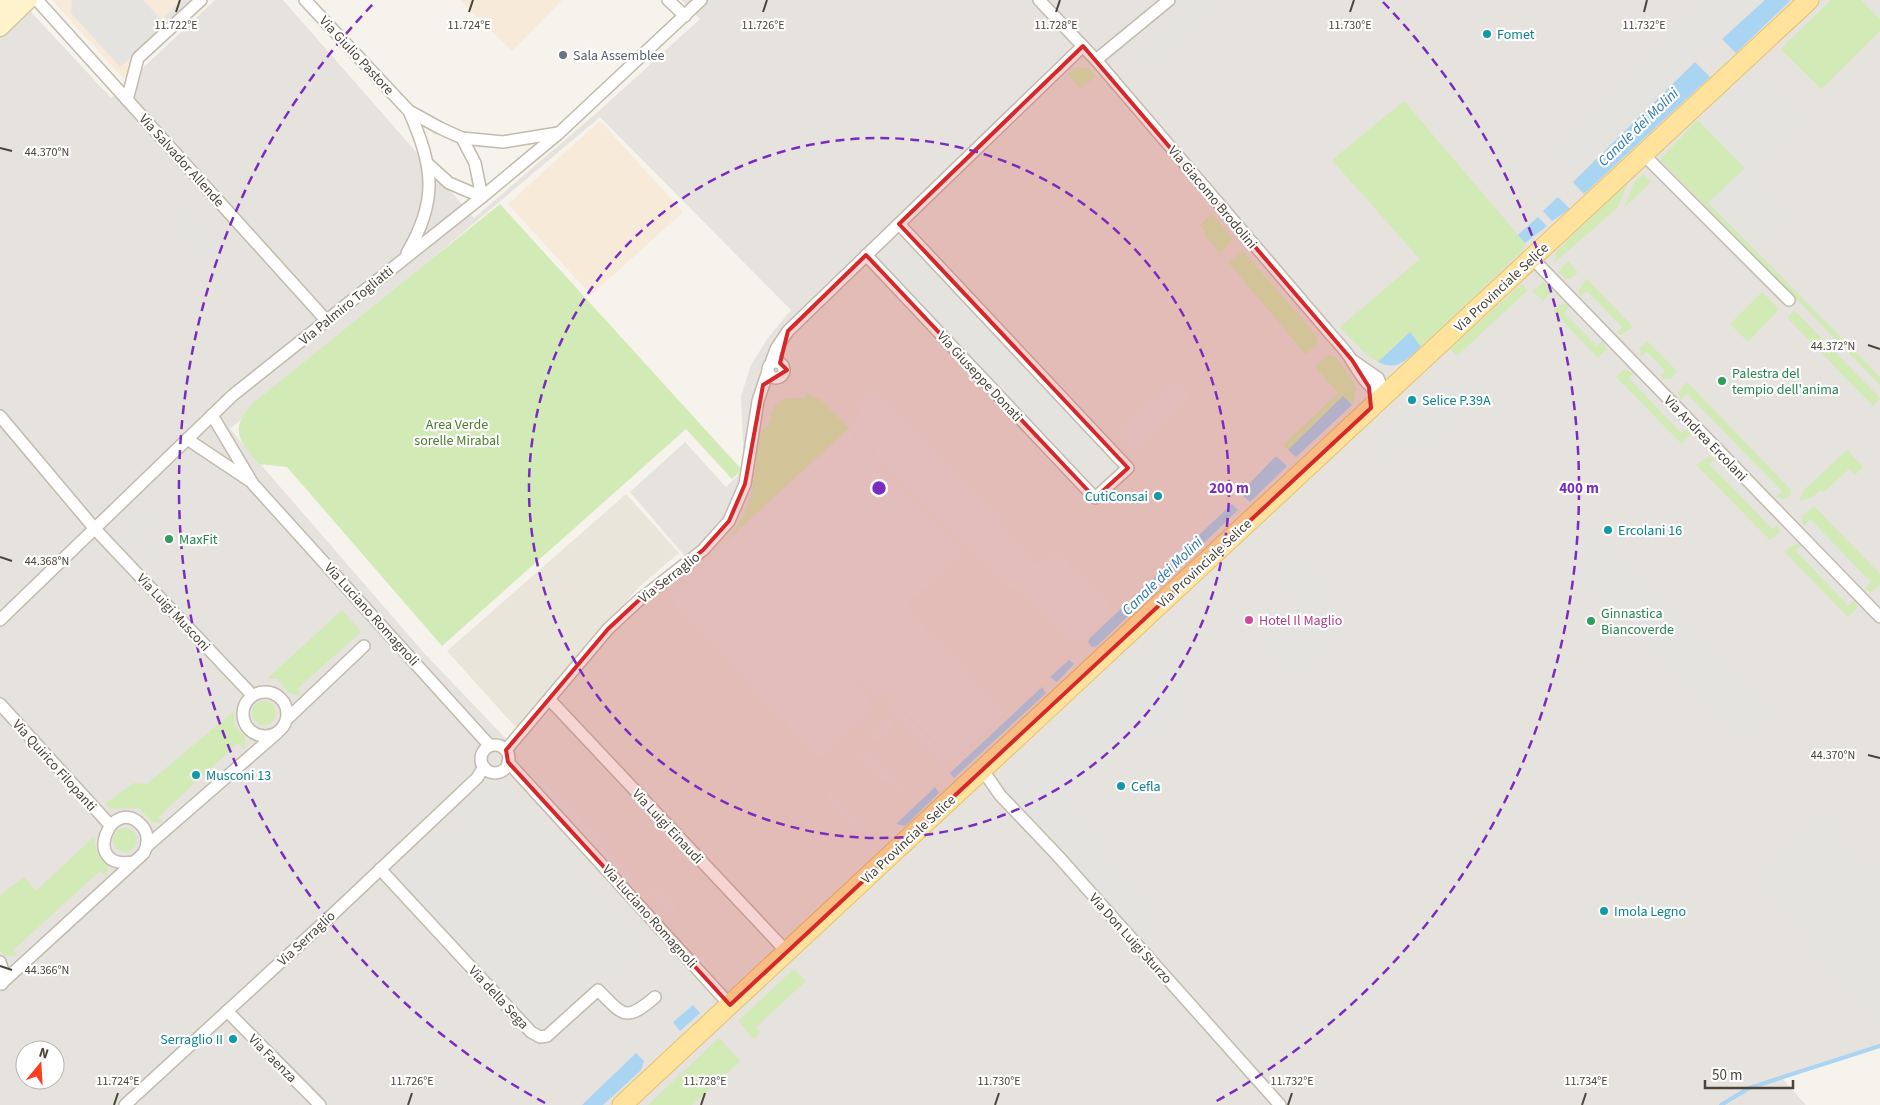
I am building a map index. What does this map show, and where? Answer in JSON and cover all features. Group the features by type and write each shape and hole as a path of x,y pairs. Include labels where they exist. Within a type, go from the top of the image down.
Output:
{"main road":[{"name":"Via Provinciale Selice","path":"622,1105 982,770 1377,393 1400,381 1809,0"}],"street":[{"path":"0,11 11,0"},
{"path":"0,28 29,0"},
{"name":"Via Salvador Allende","path":"37,0 326,320"},
{"path":"128,100 138,58 201,0"},
{"name":"Via Giulio Pastore","path":"305,0 409,111 440,128 462,138 504,142 559,133"},
{"path":"668,0 685,16"},
{"name":"Via Palmiro Togliatti","path":"0,620 233,394 482,197 559,133 701,0"},
{"name":"Via Giacomo Brodolini","path":"1039,0 1096,60 1352,360 1360,377 1377,393"},
{"path":"1096,60 1169,0"},
{"path":"866,255 1083,46"},
{"name":"Via Giulio Pastore","path":"404,258 424,221 429,190 428,164 409,111"},
{"path":"462,138 475,163 482,197"},
{"path":"1643,154 1789,300"},
{"name":"Via Giulio Pastore","path":"428,164 449,183 482,197"},
{"name":"Via Giuseppe Donati","path":"866,255 1095,498 1128,468 1102,443 899,224"},
{"name":"Via Serraglio","path":"506,750 614,624 638,601 703,550 729,521 746,484 758,401 763,386 774,369 785,337 866,255"},
{"name":"Via Andrea Ercolani","path":"1532,258 1880,617"},
{"name":"Via Luciano Romagnoli","path":"212,415 253,484 490,746"},
{"name":"Via Luigi Musconi","path":"0,416 95,529 252,695"},
{"name":"Via Luciano Romagnoli","path":"187,440 253,484"},
{"path":"2,985 74,916 139,858 147,846 277,733 287,719 364,646"},
{"path":"277,733 262,736 248,730 242,715 246,701 252,695 267,691 274,693 285,704 287,719"},
{"name":"Via Luigi Einaudi","path":"550,700 786,952"},
{"name":"Via Quirico Filopanti","path":"0,704 110,825"},
{"path":"484,767 491,772 500,772 508,762 506,750 500,746 490,746"},
{"name":"Via Serraglio","path":"125,1105 477,778 484,767 482,755 490,746"},
{"name":"Via Luciano Romagnoli","path":"508,762 605,865 730,1005"},
{"name":"Via Don Luigi Sturzo","path":"982,770 1000,795 1058,856 1280,1105"},
{"path":"133,862 118,862 106,853 103,838 110,825 122,819 136,821 146,832 147,846"},
{"name":"Via della Sega","path":"380,868 531,1032 540,1037 547,1036 598,990 616,1008 631,1014 638,1012 655,998"},
{"path":"0,962 4,974 2,985"},
{"name":"Via Faenza","path":"227,1011 320,1105"}],"highlighted area":[{"path":"1083,46 1352,360 1369,387 1371,408 730,1005 508,762 506,750 608,629 638,601 703,550 729,521 745,484 763,385 787,370 780,363 788,331 866,255 1095,498 1128,468 899,224"}],"shaded area":[{"path":"0,0 20,0 111,98 215,0 283,0 474,218 600,110 700,19 681,0 1880,0 1880,1046 1782,1078 1806,1105 0,1105","holes":["600,117 791,310 767,339 751,365 741,396 744,469 726,487 685,442 630,492 689,561 613,625 512,745 425,654 230,429"]},
{"path":"52,0 208,0 124,79"},
{"path":"72,0 143,0 164,23 167,20 164,17 182,0 193,0 120,67 71,13"},
{"path":"460,0 562,0 512,51"},
{"path":"1189,0 1236,0 1136,81 1124,64 1129,49"},
{"path":"1707,0 1760,0 1572,174 1547,146"},
{"path":"1757,64 1813,122 1755,178 1797,222 1762,257 1708,203 1745,168 1698,120"},
{"path":"600,121 683,212 591,295 508,204"},
{"path":"1661,178 1785,302 1781,306 1656,183"},
{"path":"190,202 226,242 203,263 167,223"},
{"path":"902,239 1097,447 1075,468 880,259"},
{"path":"1587,291 1622,327 1616,333 1580,297"},
{"path":"1570,306 1603,341 1597,346 1564,313"},
{"path":"1787,318 1873,406 1868,410 1783,323"},
{"path":"1646,352 1665,371 1660,377 1641,358"},
{"path":"1449,370 1484,404 1425,457 1415,447 1384,474 1358,446"},
{"path":"1634,372 1688,427 1681,433 1629,378"},
{"path":"1174,380 1191,396 1134,451 1118,433"},
{"path":"875,390 998,515 1005,531 1039,566 1056,550 1113,608 1077,643 1017,583 1010,589 850,427 863,414 857,407"},
{"path":"1687,394 1782,491 1775,497 1681,400"},
{"path":"848,431 962,554 905,606 1005,713 953,761 890,692 881,700 859,677 853,683 875,707 819,758 669,597"},
{"path":"1715,459 1778,524 1773,529 1709,464"},
{"path":"1849,469 1855,475 1833,497 1827,490"},
{"path":"626,494 679,553 639,587 543,697 555,713 529,742 447,651"},
{"path":"164,505 171,512 147,535 162,551 155,558 168,573 163,577 121,532 126,528 123,524 141,507 150,517"},
{"path":"1810,519 1871,582 1864,589 1803,527"},
{"path":"1594,523 1782,713 1747,747 1559,556"},
{"path":"1773,537 1776,540 1733,579 1730,576"},
{"path":"126,543 245,672 240,677 121,548"},
{"path":"1802,545 1855,600 1848,606 1796,551"},
{"path":"1291,549 1358,620 1294,680 1278,663 1272,668 1252,647 1286,616 1280,609 1294,597 1269,570"},
{"path":"1162,629 1204,671 1187,688 1198,701 1147,745 1137,736 1069,795 1112,840 1101,852 1169,926 1147,945 1008,790 1005,773"},
{"path":"889,697 946,758 944,767 887,708"},
{"path":"886,718 893,725 875,743 868,736"},
{"path":"862,747 907,794 904,797 887,780 884,782 856,753"},
{"path":"535,770 636,880 634,889 532,778"},
{"path":"497,783 507,786 659,952 654,957 646,949 608,984 601,977 547,1027 539,1026 397,877 396,870 436,833 442,840 460,823 454,816 488,784"},
{"path":"829,790 861,823 858,831 827,799"},
{"path":"525,793 593,866 590,869 522,795"},
{"path":"422,808 428,814 409,832 403,827"},
{"path":"1825,811 1880,870 1880,1028 1745,877"},
{"path":"364,861 372,869 329,910 321,902"},
{"path":"610,885 675,955 672,958 607,888"},
{"path":"653,885 676,908 670,914 647,891"},
{"path":"291,931 296,936 274,958 268,952"},
{"path":"231,986 237,992 214,1013 209,1008"},
{"path":"174,1040 179,1046 129,1093 124,1087"}],"green space":[{"path":"1831,0 1861,0 1880,19 1880,31 1821,89 1781,49"},
{"path":"1079,67 1090,69 1096,76 1081,89 1068,74"},
{"path":"1404,101 1525,243 1524,249 1421,347 1410,332 1378,362 1366,354 1340,327 1420,259 1332,160"},
{"path":"1698,120 1745,168 1709,203 1880,377 1880,385 1660,159"},
{"path":"1643,174 1651,182 1624,208 1634,183"},
{"path":"1629,180 1618,207 1554,263 1557,251"},
{"name":"Area Verde sorelle Mirabal","path":"500,204 742,470 732,479 686,429 442,646 287,467 259,464 242,442 239,428 245,413 252,404"},
{"path":"1212,214 1232,238 1231,242 1220,253 1203,234 1206,232 1200,225"},
{"path":"1243,251 1316,335 1317,344 1306,355 1228,262"},
{"path":"1568,261 1578,272 1571,278 1566,279 1558,272"},
{"path":"1587,279 1633,327 1620,335 1616,333 1622,327 1587,291 1580,297 1579,290"},
{"path":"1544,282 1551,292 1543,301 1533,291"},
{"path":"1522,284 1528,290 1457,356 1450,348"},
{"path":"1762,292 1779,309 1748,342 1730,324"},
{"path":"1566,303 1570,306 1564,312 1597,346 1603,341 1606,350 1598,358 1553,311"},
{"path":"1794,310 1880,398 1873,406 1787,318"},
{"path":"1647,341 1677,371 1670,379 1660,377 1665,371 1647,352 1641,358 1640,348"},
{"path":"1328,355 1334,356 1352,379 1355,398 1352,405 1343,397 1288,450 1283,445 1338,393 1315,367"},
{"path":"1624,370 1634,372 1629,378 1681,432 1688,427 1690,434 1682,444 1616,377"},
{"path":"1687,382 1791,490 1790,495 1785,499 1775,497 1781,491 1687,394 1681,400 1678,392"},
{"path":"807,393 820,399 849,428 728,539 742,519 751,497 761,431 768,426 774,406 784,399 805,398"},
{"path":"1847,450 1863,467 1855,475 1849,469 1824,492 1820,491 1812,497 1799,501 1804,490"},
{"path":"1710,456 1715,459 1710,464 1772,529 1778,524 1779,532 1771,541 1696,465"},
{"path":"1814,506 1880,574 1880,585 1871,592 1864,589 1871,582 1810,520 1803,526 1802,517"},
{"path":"1798,543 1802,545 1796,550 1848,605 1855,600 1857,608 1848,617 1784,551"},
{"path":"342,610 361,632 297,689 302,696 289,693 277,679 268,678"},
{"path":"264,701 273,704 276,713 273,722 264,725 255,722 252,713 255,704"},
{"path":"233,712 235,726 245,736 245,750 238,743 158,817 164,823 152,822 139,808 110,809 106,803 134,783 147,784"},
{"path":"120,828 130,828 137,835 137,845 130,852 120,852 113,845 113,835"},
{"path":"94,837 97,854 108,865 106,877 100,871 13,950 18,956 5,956 0,950 0,895 24,877 36,891"},
{"path":"794,969 806,981 756,1027 760,1033 754,1039 738,1021"},
{"path":"719,1038 740,1061 692,1105 648,1105"}],"water":[{"path":"1765,0 1791,0 1736,53 1722,39"},
{"name":"Canale dei Molini","path":"1695,62 1710,77 1584,194 1573,182"},
{"path":"1558,197 1570,209 1552,221 1543,211"},
{"path":"1538,217 1547,226 1525,243 1518,235"},
{"path":"1410,332 1421,347 1406,360 1396,365 1385,365 1378,362"},
{"path":"1343,396 1352,405 1296,457 1288,450"},
{"path":"1276,456 1287,466 1250,502 1240,493"},
{"name":"Canale dei Molini","path":"1232,504 1238,510 1097,646 1092,647 1088,642 1090,638"},
{"path":"1069,660 1074,664 1057,682 1050,677"},
{"path":"1042,687 1046,693 954,778 950,773"},
{"path":"935,787 939,793 905,826 896,824"},
{"path":"693,1005 700,1013 680,1031 673,1022"},
{"path":"636,1053 644,1061 641,1070 603,1105 582,1105"}],"waterway":[{"path":"1721,1105 1749,1088 1880,1046"}],"place":[{"name":"Fomet","path":"1487,34"},
{"name":"Sala Assemblee","path":"563,55"},
{"name":"Palestra del tempio dell'anima","path":"1722,381"},
{"name":"Selice P.39A","path":"1412,400"},
{"name":"CutiConsai","path":"1158,496"},
{"name":"Ercolani 16","path":"1608,530"},
{"name":"MaxFit","path":"169,539"},
{"name":"Hotel Il Maglio","path":"1249,620"},
{"name":"Ginnastica Biancoverde","path":"1591,621"},
{"name":"Musconi 13","path":"196,775"},
{"name":"Cefla","path":"1121,786"},
{"name":"Imola Legno","path":"1604,911"},
{"name":"Serraglio II","path":"233,1039"}]}
